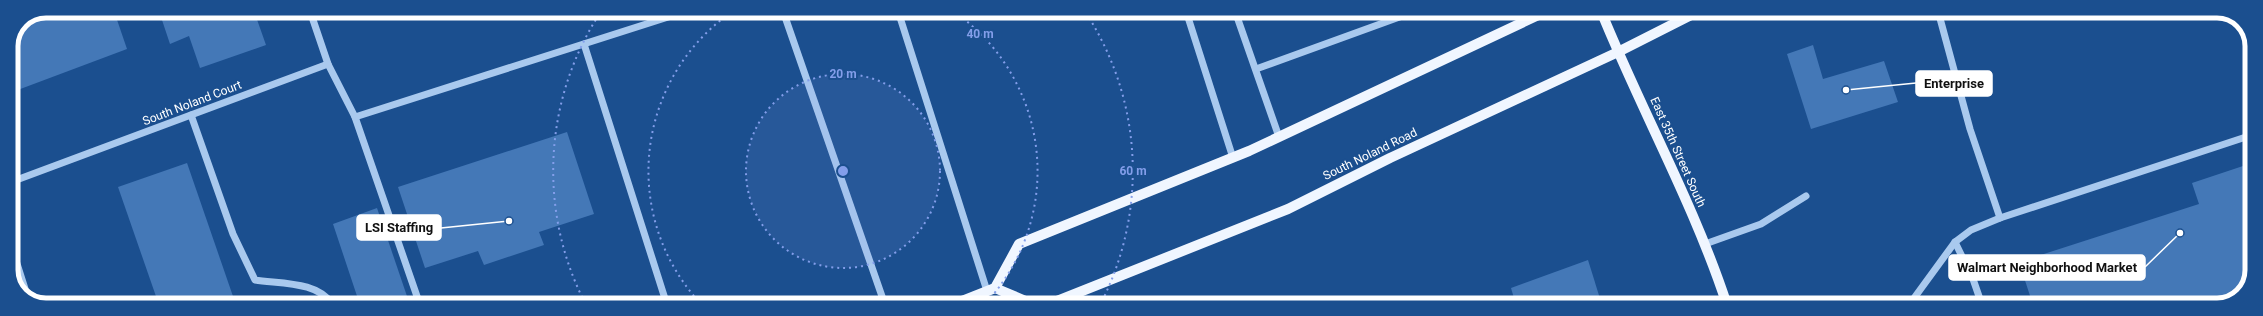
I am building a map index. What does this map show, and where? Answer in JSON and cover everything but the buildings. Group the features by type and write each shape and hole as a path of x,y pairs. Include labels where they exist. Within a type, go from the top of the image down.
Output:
{"main road":[{"path":"969,298 991,289 1018,244 1233,158 1532,18"},
{"name":"East 35th Street South","path":"1604,18 1705,244 1724,298"},
{"name":"South Noland Road","path":"1065,298 1288,209 1390,158 1618,52 1685,18"},
{"path":"991,289 1016,298"}],"street":[{"path":"312,18 328,64 355,116 418,298"},
{"path":"355,116 665,18"},
{"path":"785,18 883,298"},
{"path":"900,18 991,289"},
{"path":"1188,18 1233,158"},
{"path":"1238,18 1279,137"},
{"path":"1256,69 1397,18"},
{"path":"1940,18 1970,129 2000,218"},
{"path":"584,44 665,298"},
{"name":"South Noland Court","path":"18,179 328,64"},
{"path":"190,115 232,234 256,280 304,286 329,298"},
{"path":"1914,298 1955,242 1972,230 2000,218 2245,137"},
{"path":"1705,244 1761,224 1806,196"},
{"path":"1955,242 1973,279 1980,298"},
{"path":"18,267 25,288"}],"place":[{"name":"Enterprise","path":"1846,90"},
{"name":"LSI Staffing","path":"509,221"},
{"name":"Walmart Neighborhood Market","path":"2180,233"}]}
